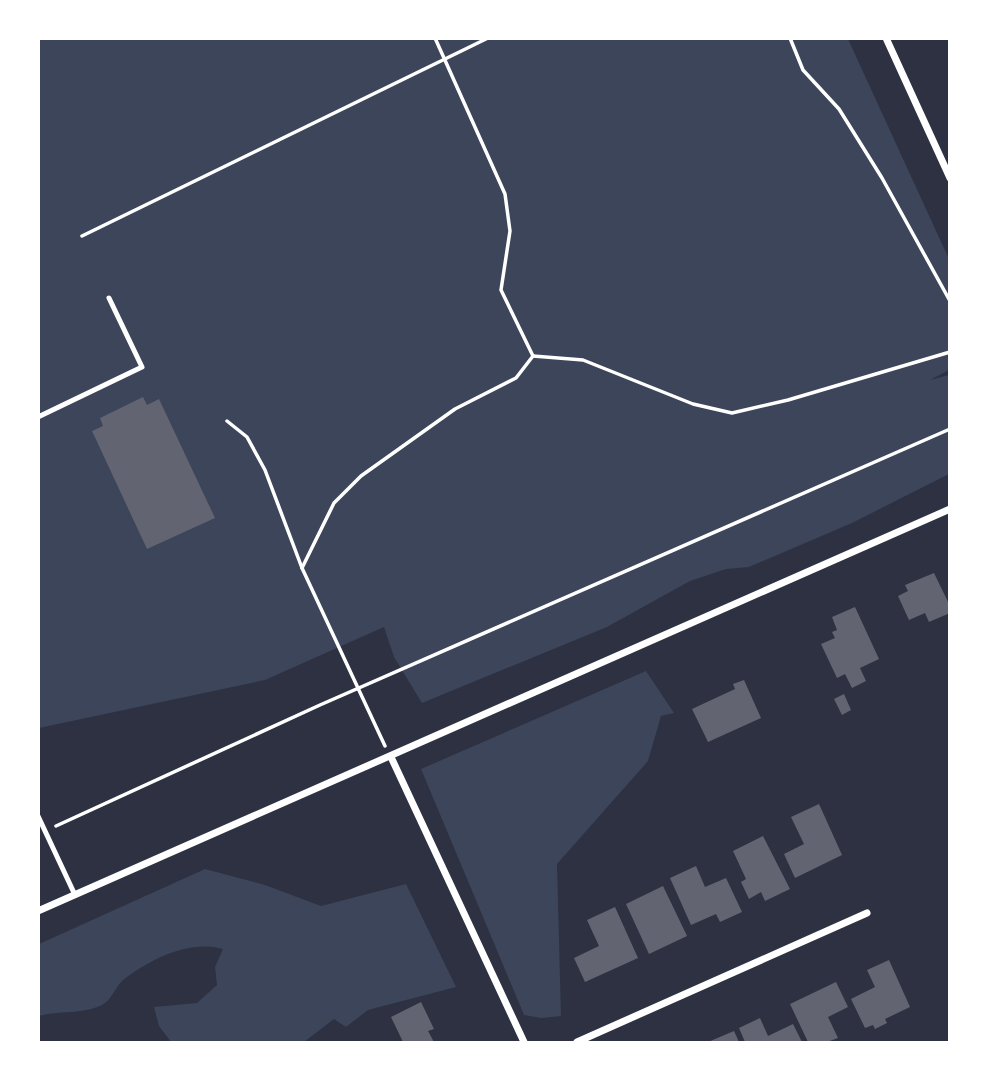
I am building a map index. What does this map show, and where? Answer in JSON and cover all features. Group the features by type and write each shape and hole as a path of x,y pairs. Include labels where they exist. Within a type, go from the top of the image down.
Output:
{"street":[{"path":"886,38 950,178"},
{"path":"38,911 950,509"},
{"path":"391,757 524,1042"},
{"path":"577,1042 867,913"}],"lane":[{"path":"38,416 142,367 109,298"},
{"path":"38,817 75,895"}],"path":[{"path":"435,38 505,194 510,232 501,290 533,356"},
{"path":"82,236 488,38"},
{"path":"790,38 803,70 839,109 950,300"},
{"path":"533,356 583,360 693,404 732,413 788,400 950,352"},
{"path":"302,568 334,503 361,476 455,409 516,377 533,356"},
{"path":"227,421 247,437 265,470 302,568 391,757"},
{"path":"46,832 358,690 950,429"}],"shaded area":[{"path":"38,39 848,39 949,259 949,370 930,380 949,375 949,474 852,523 749,567 726,569 690,581 607,627 422,703 394,657 384,627 265,680 39,728"},
{"path":"646,671 674,713 661,716 648,761 557,864 561,1016 541,1018 524,1015 421,769"},
{"path":"205,869 265,885 321,906 406,884 456,987 368,1010 346,1027 334,1019 304,1042 171,1042 159,1026 154,1007 197,1003 217,985 215,967 223,949 197,947 170,953 145,965 123,980 102,1005 86,1010 39,1016 39,944"}],"building":[{"path":"143,397 147,405 159,399 215,518 147,549 92,431 103,426 100,418"},
{"path":"934,573 950,606 950,613 929,622 925,613 909,620 898,596 908,591 905,585"},
{"path":"855,607 879,659 860,668 866,681 852,688 845,674 837,678 821,644 835,638 832,632 837,630 832,617"},
{"path":"744,680 761,718 708,742 692,709 735,689 733,684"},
{"path":"844,694 851,710 842,715 834,699"},
{"path":"819,804 842,855 795,878 784,854 804,844 791,817"},
{"path":"763,836 790,889 765,901 761,892 749,899 741,882 746,879 733,851"},
{"path":"696,866 705,887 726,878 742,912 720,922 716,914 691,925 670,878"},
{"path":"663,886 687,936 649,954 626,904"},
{"path":"615,907 638,958 585,982 574,958 599,946 587,920"},
{"path":"889,960 910,1007 885,1019 887,1023 875,1029 873,1025 865,1028 851,999 875,987 867,970"},
{"path":"836,982 848,1007 828,1017 838,1038 827,1042 808,1042 790,1004"},
{"path":"421,1002 434,1029 428,1031 434,1042 403,1042 391,1017"},
{"path":"760,1018 768,1036 793,1024 802,1042 745,1042 739,1028"},
{"path":"734,1031 739,1042 708,1042"}]}
